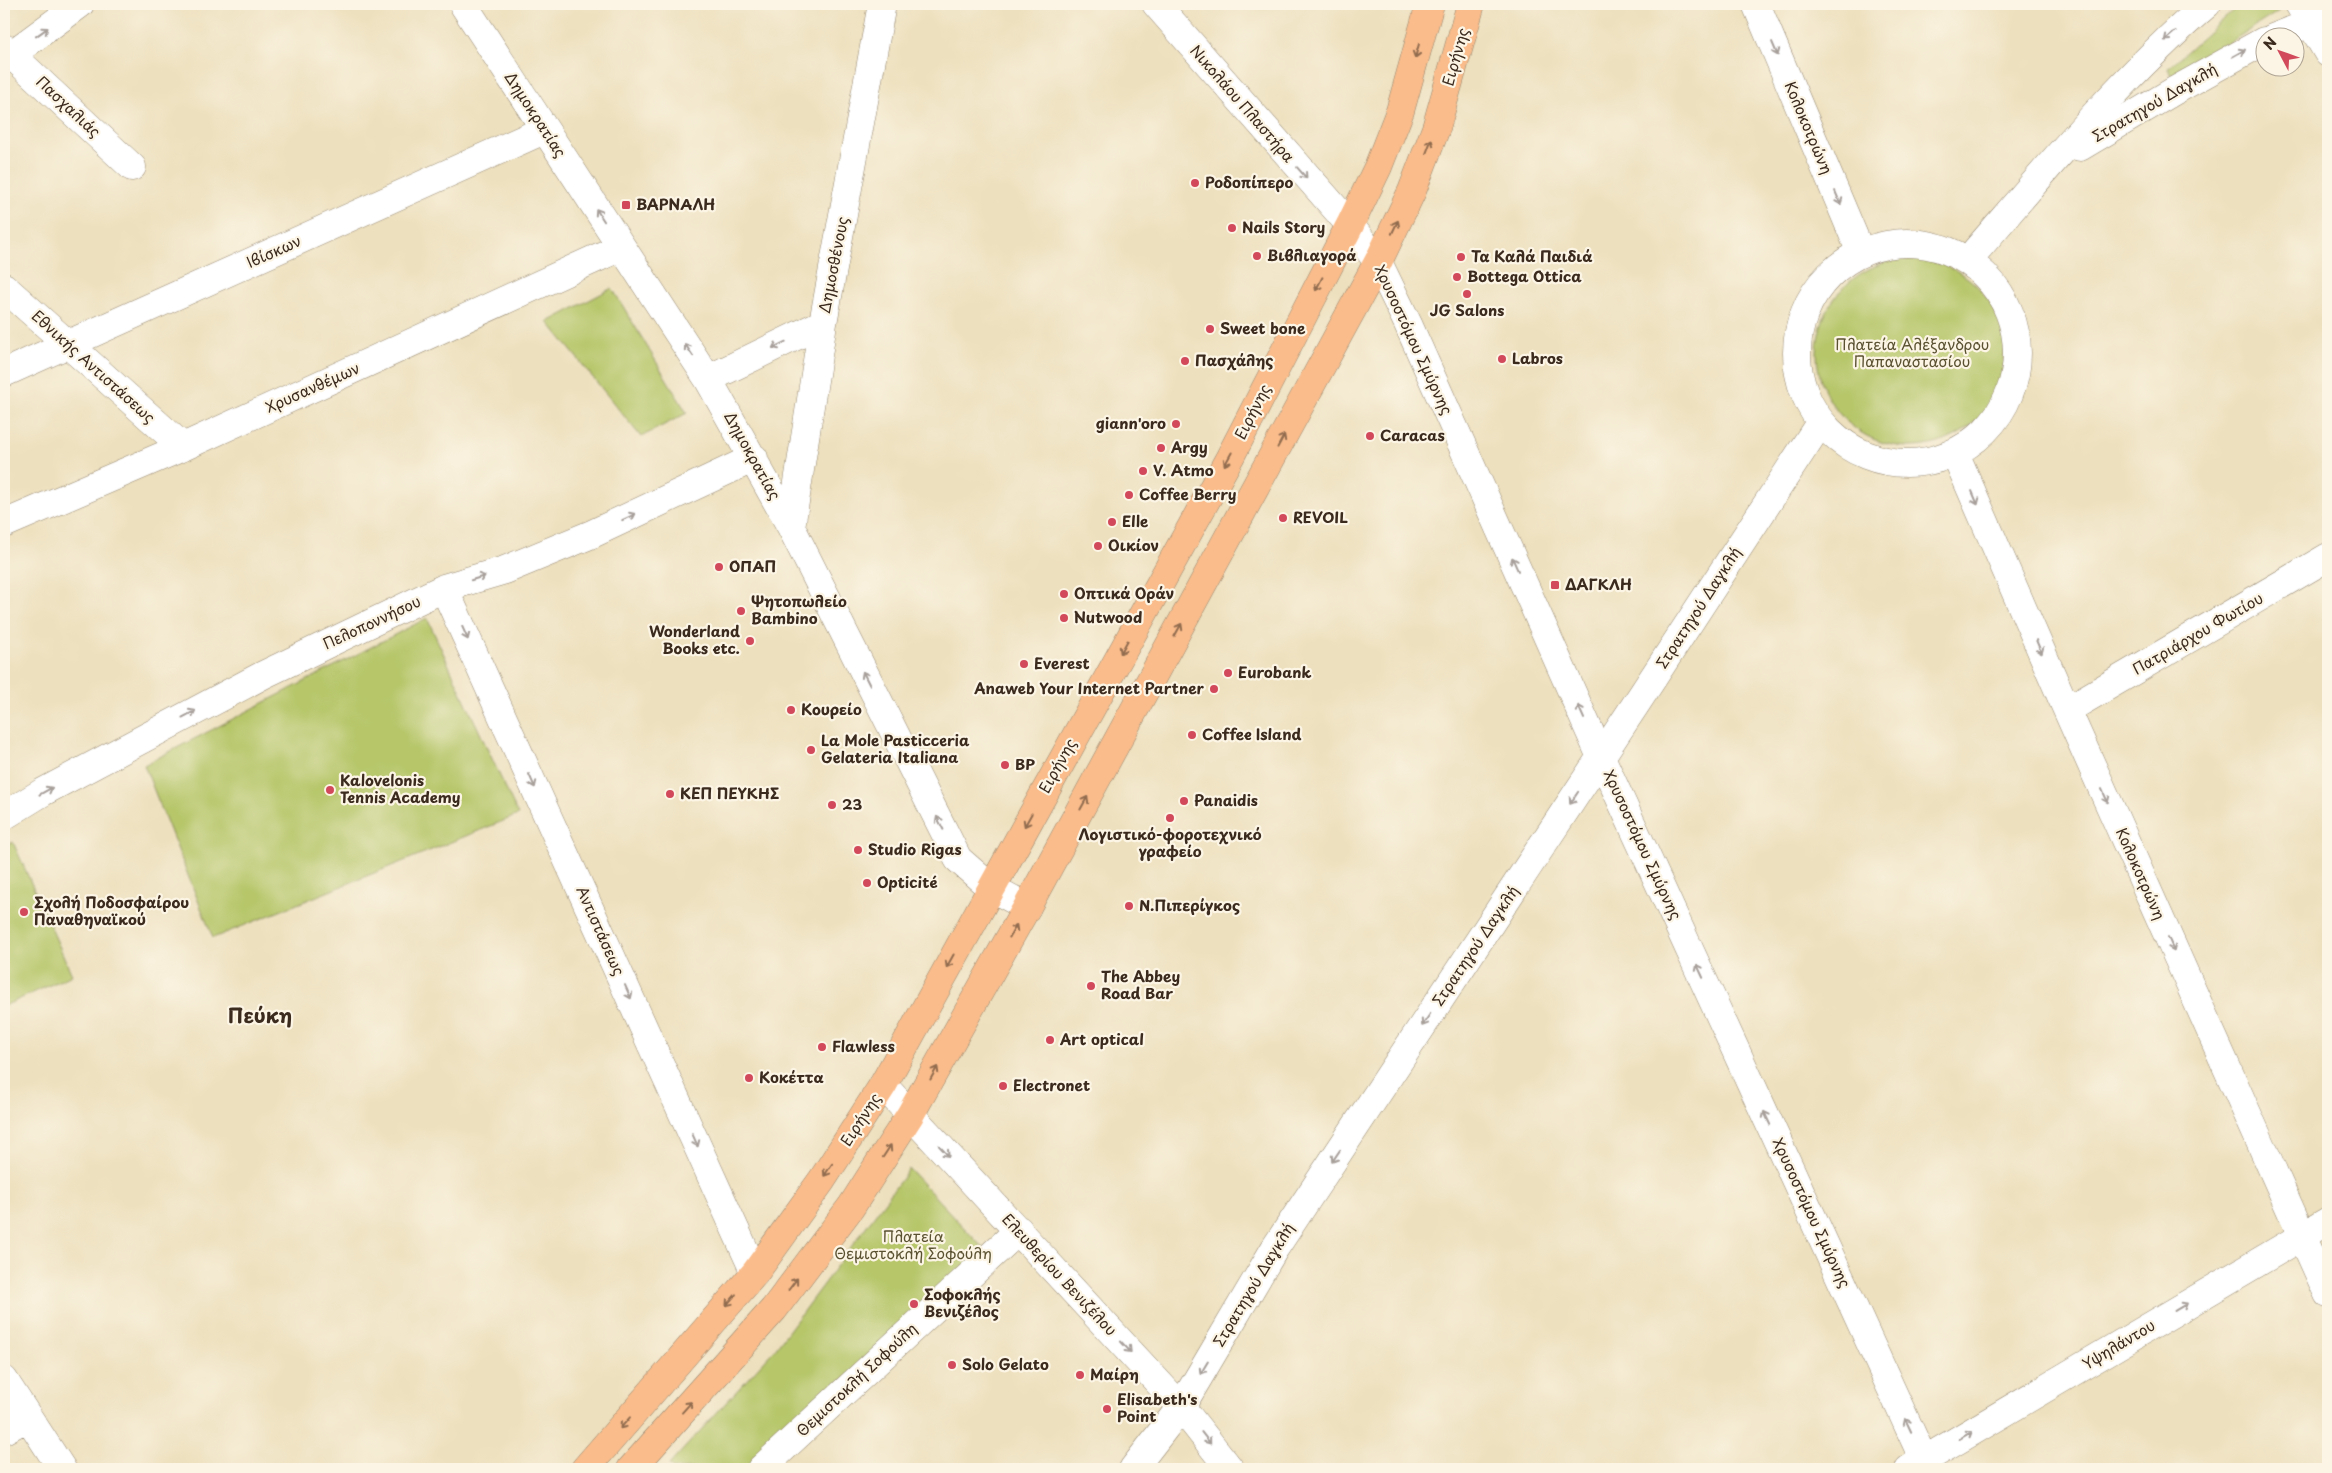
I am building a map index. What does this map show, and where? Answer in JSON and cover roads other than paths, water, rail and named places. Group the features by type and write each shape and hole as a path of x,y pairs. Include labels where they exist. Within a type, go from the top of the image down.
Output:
{"main road":[{"name":"Ειρήνης","path":"595,1465 755,1273 822,1180 883,1085 990,888 1230,457 1350,225 1378,167 1400,111 1430,4"},
{"name":"Ειρήνης","path":"631,1469 774,1309 850,1207 910,1115 1027,907 1378,262 1412,191 1436,128 1471,4"}],"street":[{"path":"6,54 80,4"},
{"name":"Δημοκρατίας","path":"463,4 708,378 754,458 790,527 958,859 990,888 1027,907"},
{"name":"Δημοσθένους","path":"790,527 823,324 882,4"},
{"name":"Νικολάου Πλαστήρα","path":"1156,4 1350,225"},
{"name":"Κολοκοτρώνη","path":"1756,4 1861,253"},
{"path":"1968,260 2047,168 2163,42 2207,4"},
{"path":"2290,28 2313,15 2328,53"},
{"name":"Στρατηγού Δαγκλή","path":"2047,168 2121,122 2254,47"},
{"name":"Πασχαλιάς","path":"6,54 132,167"},
{"name":"Ιβίσκων","path":"4,374 66,344 544,130"},
{"name":"Χρυσοστόμου Σμύρνης","path":"1350,225 1378,262 1408,324 1921,1466"},
{"path":"1899,243 1938,246 1968,260 1999,291 2015,325 2018,363 2007,400 1986,431 1955,453 1921,463 1886,462 1853,449 1820,423 1807,399 1797,366 1799,331 1811,299 1832,272 1861,253 1899,243"},
{"name":"Χρυσανθέμων","path":"4,524 183,447 621,247"},
{"name":"Εθνικής Αντιστάσεως","path":"4,287 183,447"},
{"path":"708,378 823,324"},
{"name":"Στρατηγού Δαγκλή","path":"1133,1469 1181,1407 1275,1248 1820,423"},
{"name":"Κολοκοτρώνη","path":"1955,453 2067,710 2328,1294"},
{"name":"Πελοποννήσου","path":"4,816 43,792 263,675 444,588 506,570 592,534 754,458"},
{"name":"Πατριάρχου Φωτίου","path":"2067,710 2328,557"},
{"name":"Αντιστάσεως","path":"444,588 755,1273"},
{"name":"Ελευθερίου Βενιζέλου","path":"883,1085 1181,1407 1230,1469"},
{"name":"Υψηλάντου","path":"1921,1466 2328,1221"},
{"name":"Θεμιστοκλή Σοφούλη","path":"761,1469 1019,1230"},
{"path":"4,1380 62,1469"},
{"path":"4,1430 28,1417"}],"place":[{"name":"Ροδοπίπερο","path":"1195,183"},
{"name":"ΒΑΡΝΑΛΗ","path":"626,205"},
{"name":"Nails Story","path":"1232,228"},
{"name":"Βιβλιαγορά","path":"1257,256"},
{"name":"Τα Καλά Παιδιά","path":"1461,257"},
{"name":"Bottega Ottica","path":"1457,277"},
{"name":"JG Salons","path":"1467,294"},
{"name":"Sweet bone","path":"1210,329"},
{"name":"Labros","path":"1502,359"},
{"name":"Πασχάλης","path":"1185,361"},
{"name":"giann'oro","path":"1176,424"},
{"name":"Caracas","path":"1370,436"},
{"name":"Argy","path":"1161,448"},
{"name":"V. Atmo","path":"1143,471"},
{"name":"Coffee Berry","path":"1129,495"},
{"name":"REVOIL","path":"1283,518"},
{"name":"Elle","path":"1112,522"},
{"name":"Οικίον","path":"1098,546"},
{"name":"ΟΠΑΠ","path":"719,567"},
{"name":"ΔΑΓΚΛΗ","path":"1555,585"},
{"name":"Οπτικά Οράν","path":"1064,594"},
{"name":"Ψητοπωλείο Bambino","path":"741,611"},
{"name":"Nutwood","path":"1064,618"},
{"name":"Wonderland Books etc.","path":"750,641"},
{"name":"Everest","path":"1024,664"},
{"name":"Eurobank","path":"1228,673"},
{"name":"Anaweb Your Internet Partner","path":"1214,689"},
{"name":"Κουρείο","path":"791,710"},
{"name":"Coffee Island","path":"1192,735"},
{"name":"La Mole Pasticceria Gelateria Italiana","path":"811,750"},
{"name":"BP","path":"1005,765"},
{"name":"Kalovelonis Tennis Academy","path":"330,790"},
{"name":"ΚΕΠ ΠΕΥΚΗΣ","path":"670,794"},
{"name":"Panaidis","path":"1184,801"},
{"name":"23","path":"832,805"},
{"name":"Λογιστικό-φοροτεχνικό γραφείο","path":"1170,818"},
{"name":"Studio Rigas","path":"858,850"},
{"name":"Opticité","path":"867,883"},
{"name":"Ν.Πιπερίγκος","path":"1129,906"},
{"name":"Σχολή Ποδοσφαίρου Παναθηναϊκού","path":"24,912"},
{"name":"The Abbey Road Bar","path":"1091,986"},
{"name":"Art optical","path":"1050,1040"},
{"name":"Flawless","path":"822,1047"},
{"name":"Κοκέττα","path":"749,1078"},
{"name":"Electronet","path":"1003,1086"},
{"name":"Σοφοκλής Βενιζέλος","path":"914,1304"},
{"name":"Solo Gelato","path":"952,1365"},
{"name":"Μαίρη","path":"1080,1375"},
{"name":"Elisabeth's Point","path":"1107,1409"}],"district":[{"name":"Πεύκη","path":"260,1016"}],"park label":[{"name":"Πλατεία Αλέξανδρου Παπαναστασίου","path":"1912,354"},
{"name":"Πλατεία Θεμιστοκλή Σοφούλη","path":"913,1246"}]}
